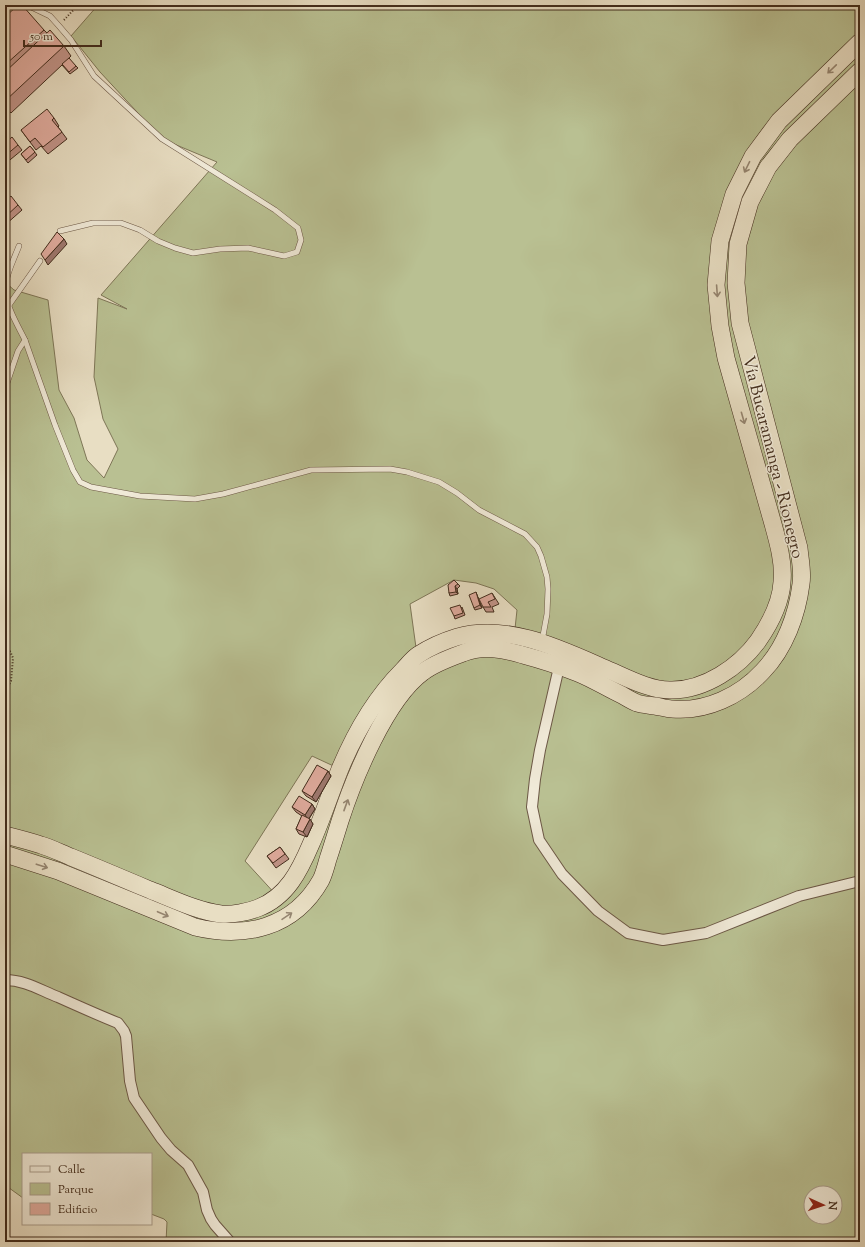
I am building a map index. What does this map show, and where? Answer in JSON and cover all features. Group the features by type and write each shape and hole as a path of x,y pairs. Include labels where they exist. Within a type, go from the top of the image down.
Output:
{"highway":[{"name":"Vía Bucaramanga - Rionegro","path":"5,835 43,845 130,882 209,912 225,914 258,908 278,898 289,886 299,871 323,816 340,769 353,741 369,713 390,683 416,656 439,644 459,636 483,633 514,636 551,645 640,684 671,690 694,686 715,678 737,663 751,650 766,630 776,608 782,583 780,550 726,358 720,326 716,285 720,241 734,194 753,156 779,121 860,42"},
{"name":"Vía Bucaramanga - Rionegro","path":"5,854 58,871 195,927 212,931 230,932 255,930 284,919 306,902 322,878 341,819 368,752 382,724 399,696 422,673 464,652 480,649 498,649 538,659 578,673 637,703 673,710 700,708 725,700 753,683 768,666 785,641 795,613 802,582 799,548 740,323 736,282 738,244 750,202 768,167 790,139 860,71"}],"street":[{"path":"559,667 540,750 532,808 539,840 562,874 598,911 628,933 664,940 706,933 799,896 860,881"},
{"path":"5,980 14,980 30,984 118,1023 122,1027 126,1036 130,1081 134,1098 161,1138 171,1150 188,1165 203,1192 211,1218 215,1225 230,1242"}],"lane":[{"path":"27,5 50,16 71,40 94,76 162,139 274,210 298,228 301,240 297,252 284,256 248,248 193,252 175,248 158,241 140,230 121,223 93,223 60,231"},
{"path":"19,246 9,271 5,287 9,304 25,340 55,425 73,470 80,482 90,487 140,496 195,499 223,494 311,470 390,469 407,472 439,482 457,493 479,510 525,534 537,547 547,577 548,589 547,614 541,642"},
{"path":"9,304 40,261"},
{"path":"5,389 18,351 25,340"}],"path":[{"path":"59,26 78,5"},
{"path":"5,640 13,658 11,681 5,693"}],"green space":[{"path":"98,5 860,5 860,1242 166,1242 167,1222 164,1219 152,1214 152,1153 22,1153 22,1197 5,1185 5,282 14,290 48,300 59,390 74,418 87,460 104,478 118,449 103,419 94,377 98,298 127,309 101,295 217,162 162,139 100,72 71,36","holes":["454,580 476,583 494,589 517,610 514,638 439,644 417,655 410,604","312,756 340,769 278,897 245,861"]}],"building":[{"path":"18,5 22,5 44,30 5,65 5,17"},
{"path":"50,30 64,46 5,101 5,72"},
{"path":"69,58 76,66 69,72 62,64"},
{"path":"47,109 54,118 52,120 62,132 43,147 35,138 30,142 21,130"},
{"path":"12,137 18,145 5,156 5,143"},
{"path":"30,146 35,152 26,160 21,154"},
{"path":"11,196 18,205 5,217 5,201"},
{"path":"57,232 64,239 45,260 41,254"},
{"path":"454,580 458,584 455,586 456,592 449,593 448,585"},
{"path":"476,592 480,605 474,608 469,595"},
{"path":"492,593 495,599 488,602 491,607 483,607 479,599"},
{"path":"460,605 463,613 454,616 450,608"},
{"path":"317,765 328,771 312,797 302,791"},
{"path":"299,796 312,804 305,815 292,807"},
{"path":"302,815 310,819 303,832 296,829"},
{"path":"280,847 285,854 273,863 267,856"}]}
